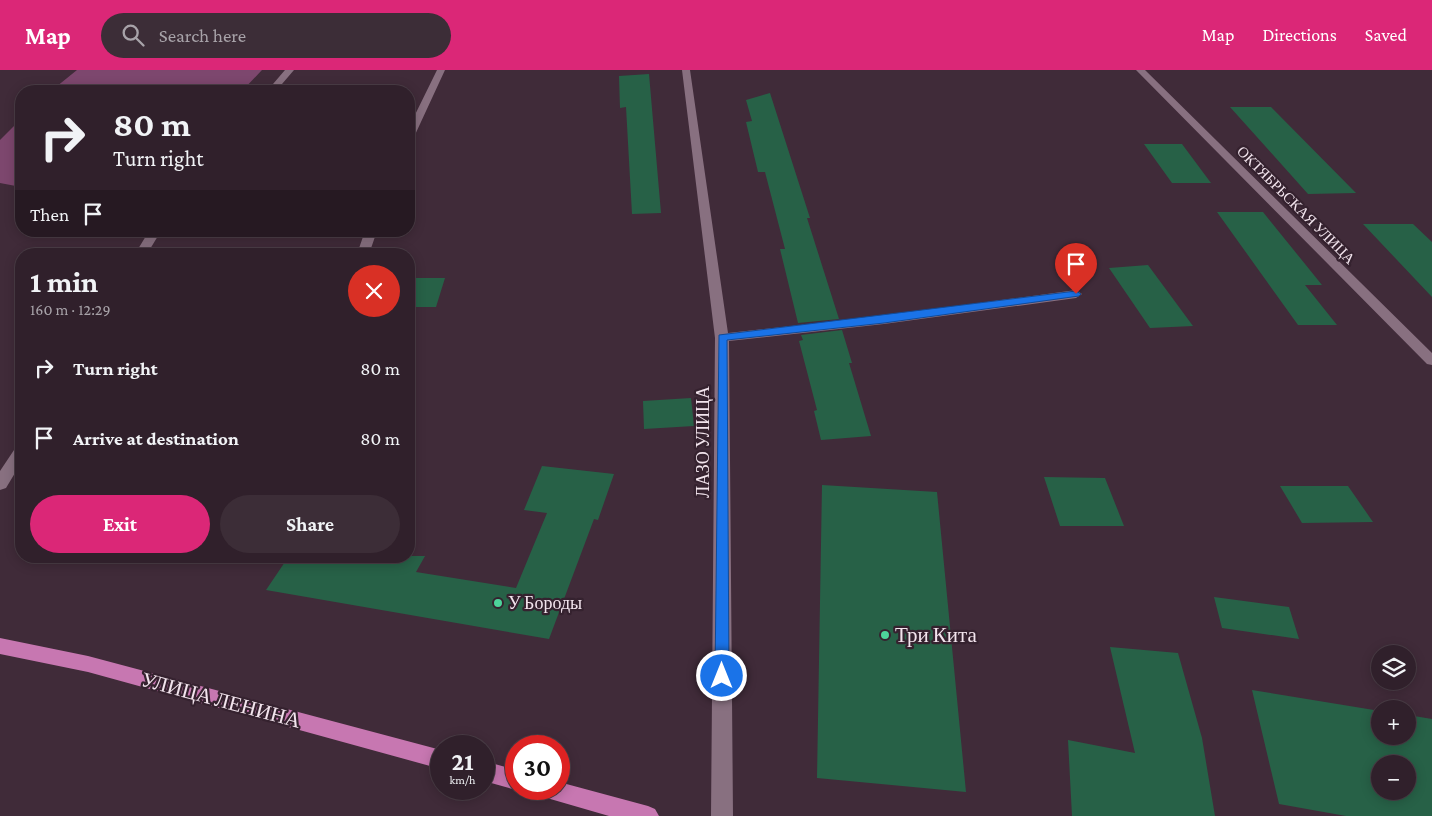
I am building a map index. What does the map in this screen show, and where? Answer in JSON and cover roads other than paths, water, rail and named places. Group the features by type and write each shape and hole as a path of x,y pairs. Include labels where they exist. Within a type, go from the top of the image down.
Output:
{"main road":[{"name":"УЛИЦА ЛЕНИНА","path":"0,646 88,664 430,757"},
{"path":"570,795 648,816"}],"street":[{"path":"276,85 290,70"},
{"path":"415,124 441,70"},
{"name":"ЛАЗО УЛИЦА","path":"686,70 722,338 722,816"},
{"name":"ОКТЯБРЬСКАЯ УЛИЦА","path":"1140,70 1432,361"},
{"path":"145,248 151,237"},
{"path":"722,338 884,320 1076,294"},
{"path":"0,484 15,460"}],"place":[{"name":"У Бороды","path":"498,603"},
{"name":"Три Кита","path":"885,635"}]}
